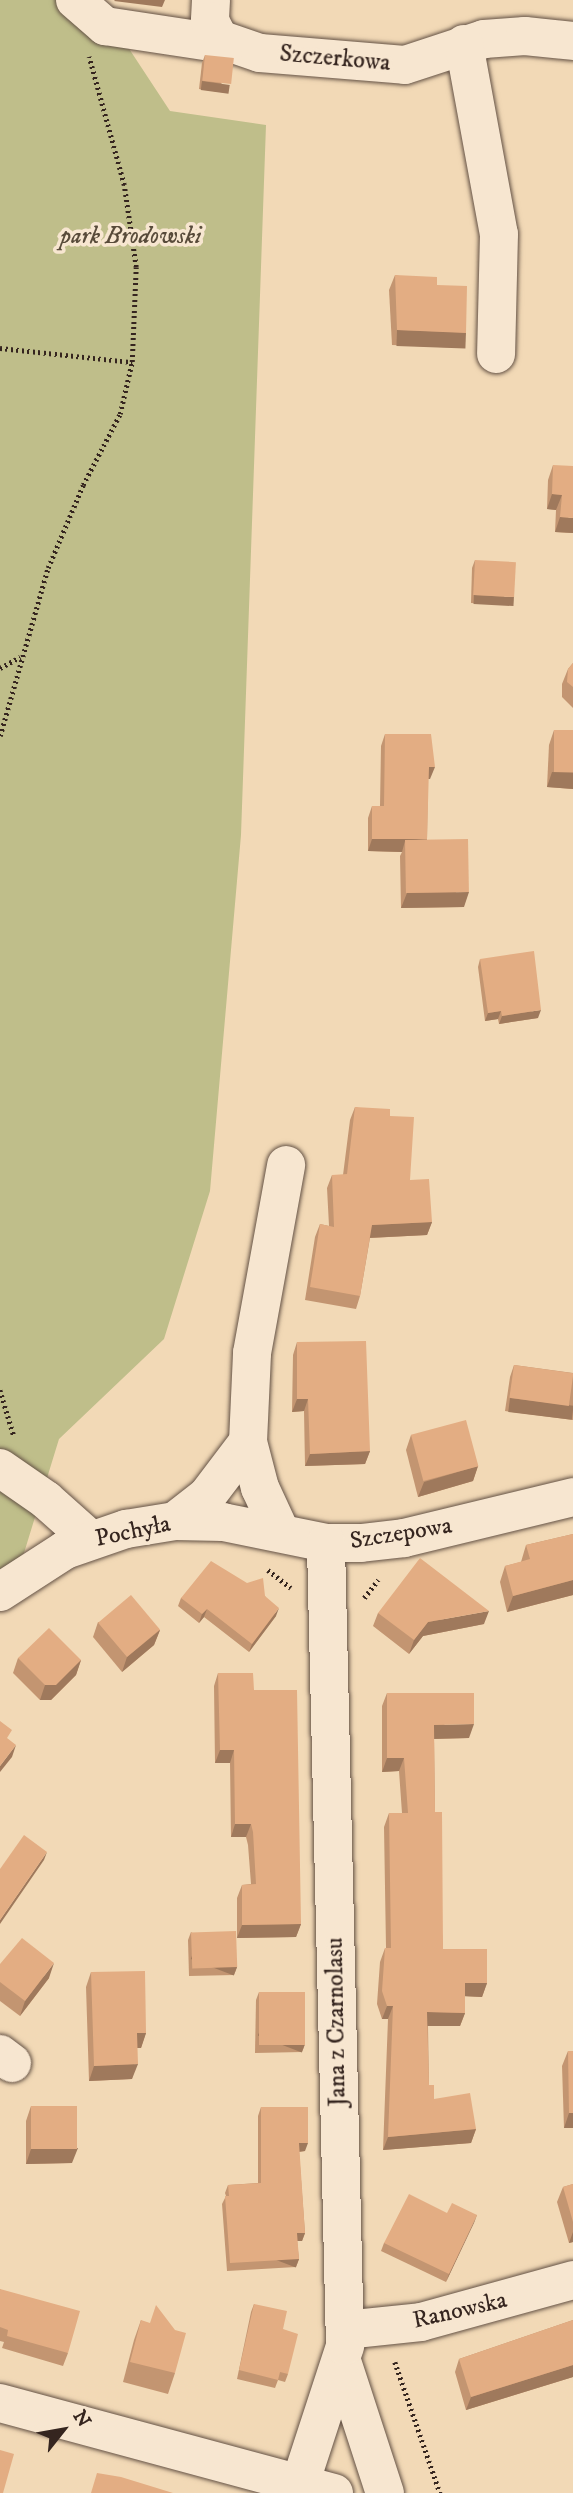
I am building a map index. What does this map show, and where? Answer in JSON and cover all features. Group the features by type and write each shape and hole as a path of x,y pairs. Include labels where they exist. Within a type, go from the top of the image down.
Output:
{"street":[{"path":"211,0 213,27 219,39 231,45"},
{"name":"Szczerkowa","path":"76,1 104,26 231,45 260,53 405,65 464,44 512,36 573,41"},
{"path":"464,44 499,234 496,354"},
{"path":"280,1531 260,1488 248,1442 252,1353 286,1165"},
{"path":"175,1521 207,1496 248,1442"},
{"path":"0,1468 91,1540"},
{"name":"Szczepowa","path":"280,1531 326,1543 404,1538 573,1497"},
{"name":"Pochyła","path":"0,1592 34,1567 91,1540 175,1521 223,1522 280,1531"},
{"name":"Jana z Czarnolasu","path":"311,2490 343,2345 326,1543"},
{"name":"Ranowska","path":"343,2345 384,2328 469,2312 573,2280"},
{"path":"343,2345 385,2493"},
{"path":"0,2403 311,2490"}],"path":[{"path":"0,736 48,568 83,485 120,414 132,362 136,267 124,185 76,1"},
{"path":"0,348 132,362"},
{"path":"0,668 21,657"},
{"path":"384,2328 440,2493"}],"green space":[{"name":"park Brodowski","path":"0,0 97,0 170,111 266,125 241,835 210,1191 164,1339 59,1439 24,1553 0,1574"}],"building":[{"path":"205,55 234,58 231,84 202,81"},
{"path":"395,275 437,277 437,285 467,286 466,333 397,330"},
{"path":"553,465 573,466 573,518 560,517 562,495 552,494"},
{"path":"475,560 516,562 514,597 473,595"},
{"path":"573,663 573,687 567,682 568,669"},
{"path":"554,730 573,730 573,772 554,772"},
{"path":"385,734 431,734 435,767 429,767 427,839 372,839 372,806 384,806"},
{"path":"468,839 469,892 406,893 405,840"},
{"path":"534,951 541,1010 502,1016 501,1011 488,1013 480,959"},
{"path":"355,1107 390,1109 390,1116 414,1117 410,1180 429,1179 432,1222 372,1225 360,1296 310,1287 320,1224 334,1227 332,1175 347,1174"},
{"path":"366,1341 370,1451 310,1454 308,1399 297,1399 297,1342"},
{"path":"514,1365 573,1373 569,1406 509,1398"},
{"path":"466,1420 478,1466 423,1481 411,1435"},
{"path":"573,1534 573,1580 513,1596 505,1566 530,1559 526,1545"},
{"path":"420,1558 489,1611 428,1622 414,1640 378,1613"},
{"path":"211,1561 247,1583 263,1578 265,1596 279,1608 252,1644 207,1609 202,1614 181,1598"},
{"path":"131,1595 160,1629 127,1657 98,1623"},
{"path":"49,1628 81,1660 56,1685 45,1685 18,1658"},
{"path":"218,1673 253,1673 254,1690 297,1690 301,1924 242,1925 242,1885 256,1884 253,1832 251,1824 235,1824 234,1750 220,1750"},
{"path":"387,1693 474,1693 474,1724 434,1725 435,1812 442,1812 443,1949 487,1949 487,1983 465,1983 465,2013 427,2012 429,2085 434,2085 434,2099 470,2093 476,2129 388,2137 393,2006 387,2006 382,1991 385,1948 391,1948 389,1813 408,1813 404,1758 387,1758"},
{"path":"0,1721 12,1730 7,1738 16,1745 0,1766"},
{"path":"24,1835 47,1852 0,1920 0,1869"},
{"path":"236,1931 237,1967 192,1969 191,1933"},
{"path":"22,1938 54,1963 25,2001 0,1982 0,1964"},
{"path":"145,1971 146,2033 137,2033 138,2064 94,2066 91,1972"},
{"path":"259,1992 305,1992 305,2045 259,2045"},
{"path":"568,2051 573,2051 573,2113 569,2113"},
{"path":"31,2106 77,2106 77,2149 31,2149"},
{"path":"261,2107 308,2107 308,2143 299,2143 305,2233 297,2233 299,2259 230,2263 225,2196 229,2196 228,2185 261,2183"},
{"path":"573,2184 573,2222 563,2187"},
{"path":"409,2194 447,2213 452,2203 477,2215 449,2274 384,2243"},
{"path":"0,2289 80,2311 68,2353 7,2336 8,2330 0,2327"},
{"path":"254,2304 287,2311 283,2329 298,2334 288,2374 280,2372 278,2380 239,2370"},
{"path":"156,2305 175,2330 186,2333 175,2373 130,2362 141,2320 150,2323"},
{"path":"573,2320 573,2365 471,2397 459,2359"},
{"path":"0,2450 14,2454 3,2493 0,2493"},
{"path":"97,2473 121,2477 173,2493 91,2493"}]}
